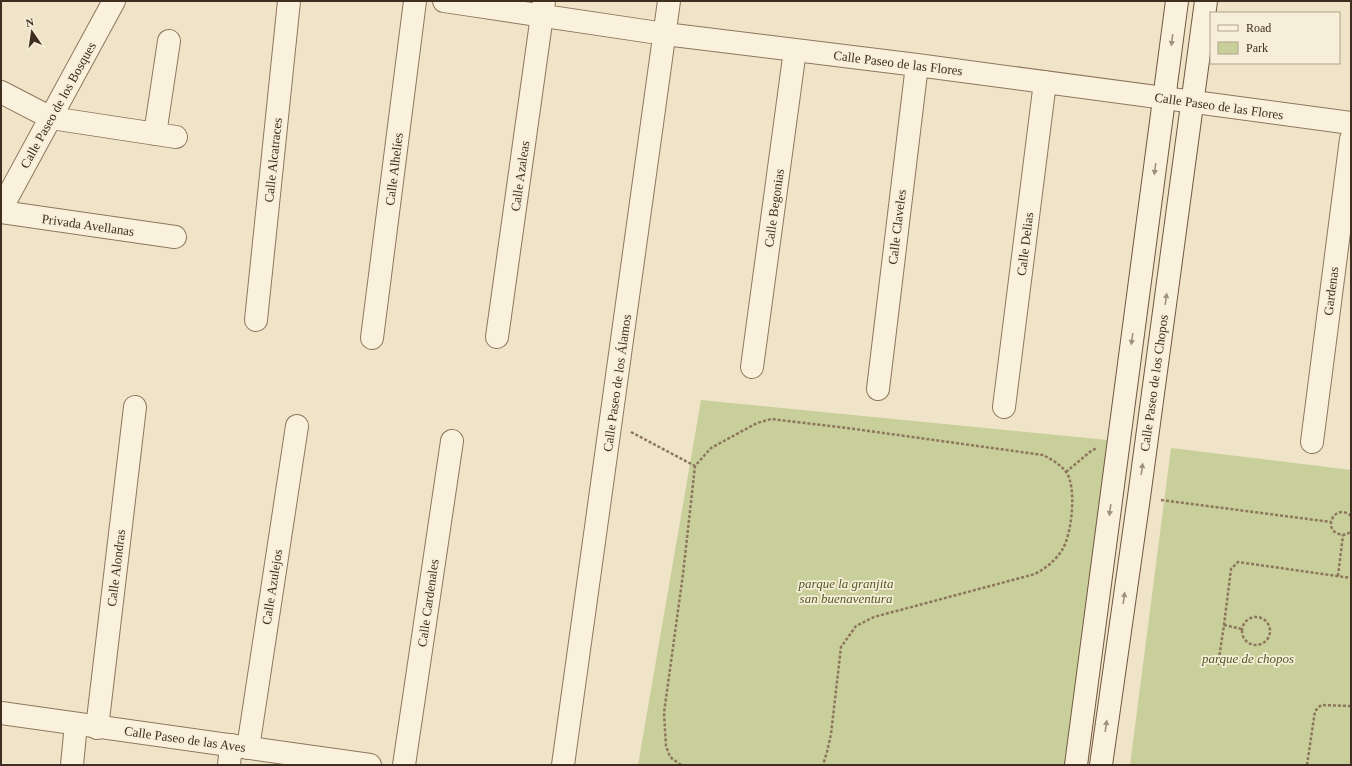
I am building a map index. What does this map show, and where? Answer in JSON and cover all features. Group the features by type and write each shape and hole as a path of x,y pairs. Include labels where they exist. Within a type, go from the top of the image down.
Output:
{"street":[{"name":"Calle Alcatraces","path":"256,320 289,1"},
{"name":"Calle Alhelíes","path":"372,338 415,1"},
{"name":"Calle Paseo de las Flores","path":"444,1 543,8 665,34 917,65 1351,123"},
{"name":"Calle Paseo de los Álamos","path":"563,765 669,1"},
{"name":"Calle Paseo de los Chopos","path":"1076,765 1177,1"},
{"name":"Calle Paseo de los Chopos","path":"1101,765 1206,1"},
{"name":"Calle Paseo de los Bosques","path":"1,208 51,118 111,2"},
{"name":"Calle Azaleas","path":"497,337 543,8"},
{"path":"1,92 51,118 166,136 169,41"},
{"name":"Calle Begonias","path":"752,367 795,50"},
{"name":"Calle Claveles","path":"878,389 917,65"},
{"name":"Calle Delias","path":"1004,407 1045,82"},
{"name":"Gardenas","path":"1312,442 1351,139"},
{"name":"Privada Avellanas","path":"1,212 175,237"},
{"name":"Calle Alondras","path":"72,765 87,726 135,407"},
{"name":"Calle Azulejos","path":"236,753 297,426"},
{"name":"Calle Cardenales","path":"404,765 452,441"},
{"name":"Calle Paseo de las Aves","path":"1,713 87,726 236,753 370,765"}],"path":[{"path":"681,765 670,757 666,746 664,713 683,574 695,466 711,448 757,423 771,420 846,428 1043,455 1053,461 1066,472 1072,489 1072,511 1068,539 1062,551 1046,568 1035,574 874,617 856,626 841,647 828,752 823,765"},
{"path":"611,421 695,466"},
{"path":"1066,472 1091,451 1120,435"},
{"path":"1138,497 1331,522"},
{"path":"1351,516 1347,512 1336,513 1331,522 1331,527 1338,534 1348,534 1351,531"},
{"path":"1338,576 1343,535"},
{"path":"1218,665 1231,569 1238,562 1351,578"},
{"path":"1254,617 1261,618 1270,627 1270,634 1268,640 1263,644 1257,646 1250,645 1242,636 1242,629 1244,623 1248,619 1254,617"},
{"path":"1224,625 1242,629"},
{"path":"1307,765 1315,711 1320,705 1351,706"}],"green space":[{"name":"parque la granjita san buenaventura","path":"701,400 1108,440 1068,765 638,765"},
{"name":"parque de chopos","path":"1171,448 1351,470 1351,765 1130,765"}]}
